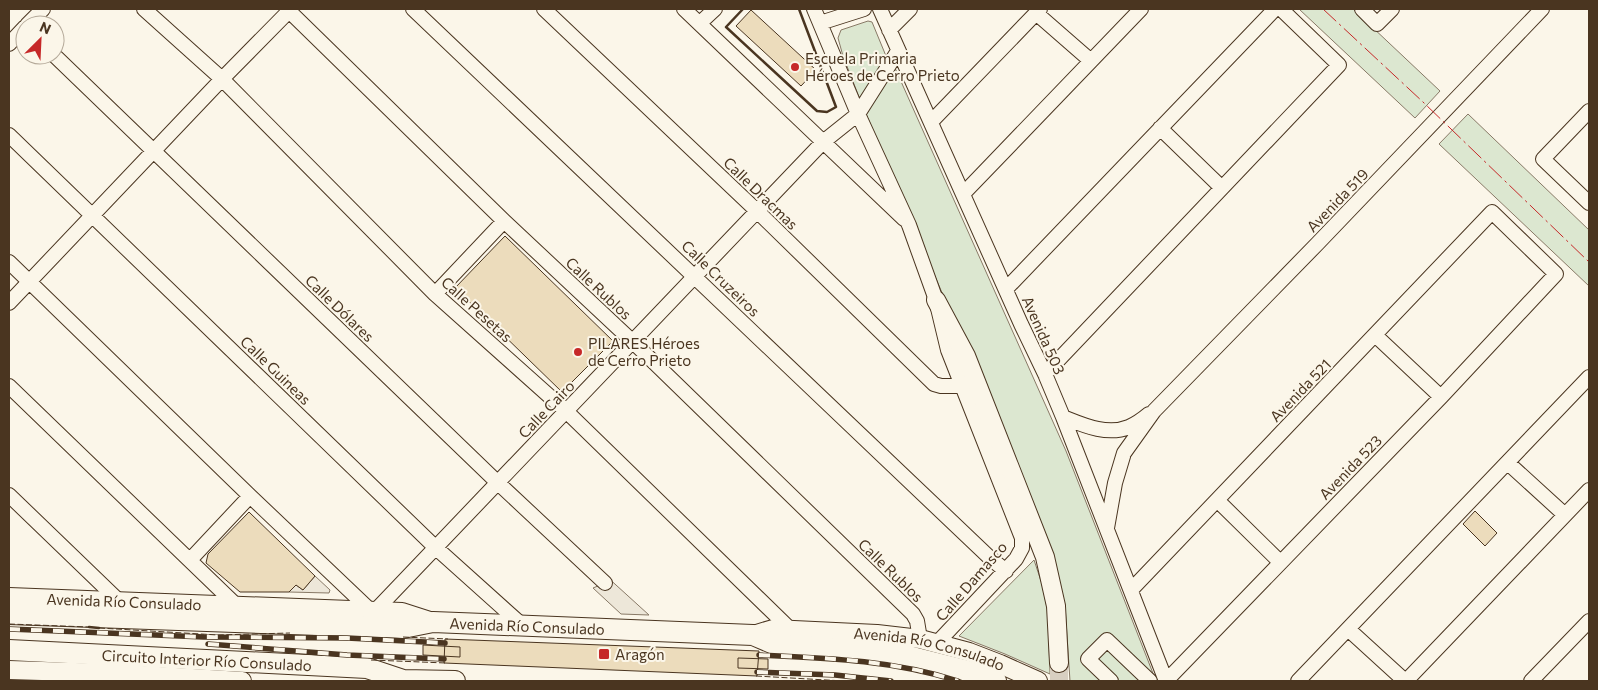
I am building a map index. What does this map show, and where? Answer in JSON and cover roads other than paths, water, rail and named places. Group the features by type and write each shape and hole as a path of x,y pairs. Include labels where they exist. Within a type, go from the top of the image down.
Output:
{"highway":[{"path":"9,614 403,628 433,622"},
{"name":"Avenida Río Consulado","path":"433,622 753,635"},
{"path":"753,635 774,644 908,656 964,670 996,681"},
{"name":"Circuito Interior Río Consulado","path":"9,650 367,668 400,680"},
{"path":"400,680 455,681"}],"main road":[{"path":"936,300 966,356 1045,557 1053,585 1056,606 1058,663"},
{"name":"Avenida Río Consulado","path":"9,597 402,612 433,622"},
{"name":"Avenida Río Consulado","path":"753,635 772,629 877,634 929,641 1000,664 1038,681"},
{"path":"9,670 109,679 242,681"}],"street":[{"name":"Calle Pesetas","path":"144,9 222,79 435,294 566,411 791,630"},
{"name":"Calle Cruzeiros","path":"414,9 990,558 1006,571"},
{"name":"Calle Dracmas","path":"544,9 757,211 934,384 962,386"},
{"path":"684,9 909,225"},
{"path":"700,23 715,9"},
{"path":"814,9 858,114 909,225 936,300 948,350 962,386"},
{"path":"820,23 864,9"},
{"name":"Avenida 503","path":"880,9 1045,374 1166,681"},
{"path":"890,30 910,9"},
{"path":"963,194 1141,9"},
{"path":"1006,289 1274,9"},
{"path":"1045,374 1339,65 1281,9"},
{"path":"1362,9 1378,24 1392,9"},
{"name":"Avenida 519","path":"1107,529 1115,483 1124,453 1154,411 1325,236 1542,9"},
{"path":"9,304 289,10"},
{"name":"Calle Rublos","path":"289,10 504,221 632,341 913,614 929,641"},
{"path":"931,122 1038,11 1091,61"},
{"name":"Calle Cairo","path":"373,611 823,142 858,114 898,50"},
{"name":"Calle Dólares","path":"64,65 497,482 605,583"},
{"path":"1589,111 1543,159 1589,203"},
{"path":"1160,128 1222,188"},
{"name":"Calle Guineas","path":"9,135 435,547 523,626"},
{"name":"Avenida 523","path":"1166,681 1441,397 1556,274 1492,212"},
{"name":"Avenida 521","path":"1131,590 1492,212"},
{"path":"435,294 504,221"},
{"path":"9,262 250,496 373,611"},
{"path":"1375,335 1441,397"},
{"path":"1298,681 1589,377"},
{"path":"9,386 237,606"},
{"name":"Calle Damasco","path":"929,641 1006,571 1022,548 1022,538 962,386"},
{"name":"Avenida 519","path":"1062,417 1090,428 1116,430 1129,427 1154,411"},
{"path":"1508,462 1565,515"},
{"path":"1348,629 1405,681 1589,490"},
{"path":"9,495 120,602"},
{"path":"190,560 250,496"},
{"path":"1217,500 1280,562"},
{"path":"1531,681 1589,621"},
{"path":"1111,681 1088,659 1107,640 1150,681"}],"tunnel":[{"path":"1059,663 1059,681"}],"railway":[{"path":"9,629 204,637 347,638 445,643"},
{"path":"208,644 347,655 444,659"},
{"path":"759,655 884,664 909,668 958,681"},
{"path":"757,672 835,675 891,681"}],"place":[{"name":"Escuela Primaria Héroes de Cerro Prieto","path":"795,67"},
{"name":"PILARES Héroes de Cerro Prieto","path":"578,352"},
{"name":"Aragón","path":"604,654"}]}
